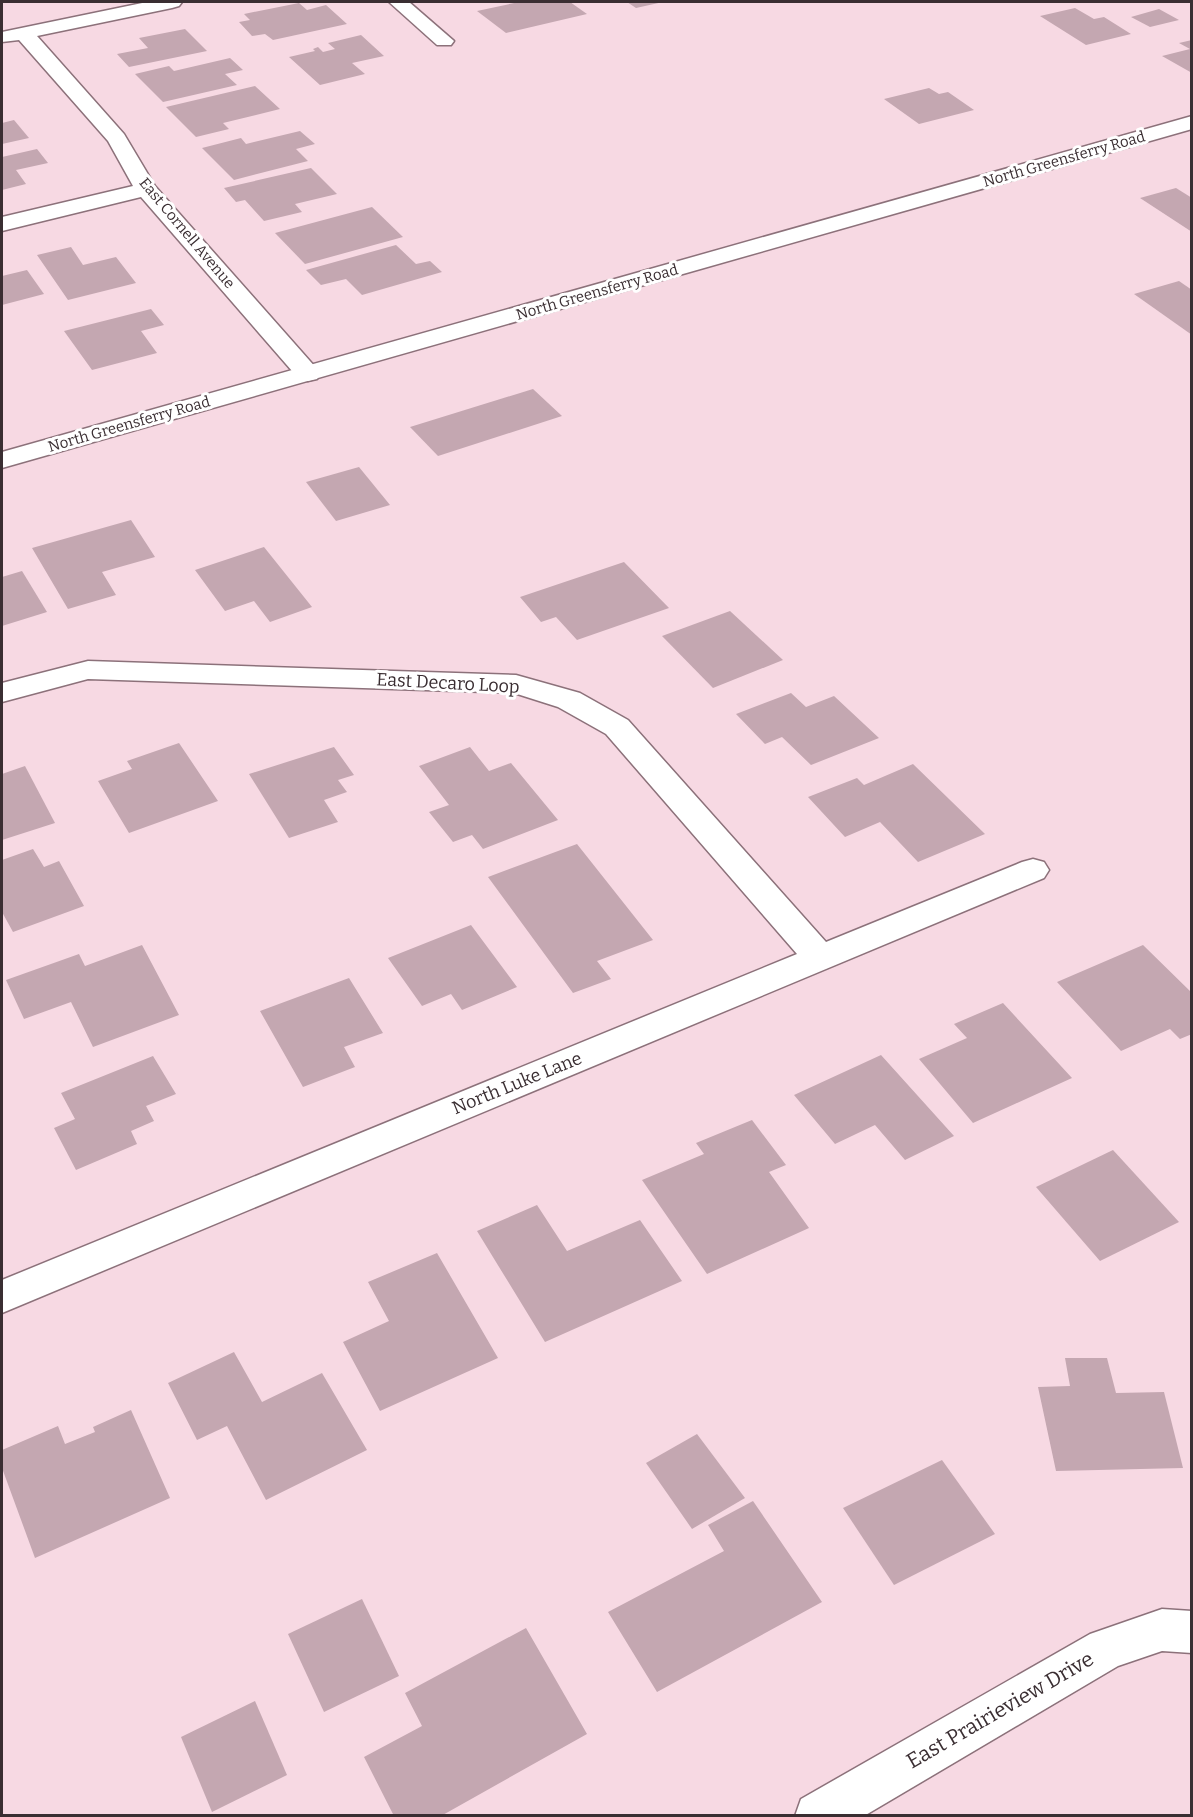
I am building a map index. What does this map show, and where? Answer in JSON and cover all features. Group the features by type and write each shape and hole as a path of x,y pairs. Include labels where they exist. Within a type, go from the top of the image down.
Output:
{"street":[{"path":"12,36 172,2"},
{"path":"398,2 444,41"},
{"name":"East Cornell Avenue","path":"12,36 117,138 146,189 308,374"},
{"name":"North Greensferry Road","path":"2,460 1191,122"},
{"path":"2,224 146,189"},
{"name":"East Decaro Loop","path":"2,693 88,670 516,684 569,700 617,727 820,958"},
{"name":"North Luke Lane","path":"2,1296 1033,870"},
{"name":"East Prairieview Drive","path":"818,1815 1106,1649 1162,1630 1191,1632"}],"building":[{"path":"519,2 570,2 587,14 506,33 477,11"},
{"path":"627,2 663,2 636,8"},
{"path":"299,3 307,10 326,5 347,24 273,40 265,34 252,36 239,22 250,20 244,14"},
{"path":"1075,8 1094,19 1104,17 1131,34 1086,45 1040,16"},
{"path":"1159,9 1179,20 1150,27 1131,17"},
{"path":"185,29 207,51 129,67 117,54 148,48 139,38"},
{"path":"361,35 384,56 352,63 365,74 320,85 289,57 315,51 313,49 318,47 323,52 335,49 328,43"},
{"path":"1192,40 1192,73 1162,56 1190,49 1179,43"},
{"path":"230,58 243,70 225,74 237,85 163,102 135,74 169,66 174,71"},
{"path":"255,86 280,109 223,123 229,129 196,137 166,107"},
{"path":"929,88 939,94 948,92 974,110 919,124 884,99"},
{"path":"14,120 29,138 2,144 2,123"},
{"path":"300,131 315,144 296,149 308,161 234,180 202,148 241,138 246,144"},
{"path":"37,149 48,163 16,170 26,184 2,190 2,157"},
{"path":"311,168 337,194 295,204 302,212 264,221 245,200 236,202 224,188"},
{"path":"1176,188 1192,198 1192,232 1140,198"},
{"path":"372,207 403,237 305,264 275,233"},
{"path":"396,245 416,264 430,261 442,272 362,295 346,279 321,285 306,270"},
{"path":"71,247 83,265 116,257 136,283 68,300 37,255"},
{"path":"27,270 44,294 2,305 2,276"},
{"path":"1179,281 1192,290 1192,335 1134,294"},
{"path":"151,309 164,325 141,331 157,353 92,370 64,331"},
{"path":"533,389 562,416 438,456 410,427"},
{"path":"359,467 390,505 336,521 306,482"},
{"path":"131,520 155,557 102,572 116,595 68,609 32,548"},
{"path":"264,547 312,607 270,622 254,601 225,611 195,570"},
{"path":"624,562 669,608 577,640 556,617 541,622 520,597"},
{"path":"22,571 47,612 2,626 2,577"},
{"path":"730,611 783,660 713,688 662,636"},
{"path":"791,693 806,707 834,696 879,738 811,765 782,737 765,744 736,714"},
{"path":"179,743 218,801 129,833 98,781 132,769 127,761"},
{"path":"334,747 354,775 338,780 347,792 324,800 338,822 289,838 249,774"},
{"path":"470,747 489,771 511,763 558,820 483,849 472,835 453,842 429,812 449,805 419,766"},
{"path":"913,764 985,834 918,862 880,822 845,837 808,797 857,778 864,785"},
{"path":"25,766 55,823 2,840 2,774"},
{"path":"577,844 653,940 597,961 611,979 573,993 488,877"},
{"path":"33,849 44,867 59,861 84,906 13,932 2,912 2,860"},
{"path":"471,925 517,987 462,1010 451,994 422,1006 388,958"},
{"path":"142,945 179,1015 93,1047 71,1002 24,1019 6,980 79,954 85,966"},
{"path":"1143,945 1192,993 1192,1034 1180,1039 1170,1029 1121,1051 1057,982"},
{"path":"349,978 383,1033 344,1047 355,1067 303,1087 260,1011"},
{"path":"1003,1003 1072,1078 973,1123 919,1059 967,1038 954,1024"},
{"path":"881,1055 954,1136 905,1160 875,1125 835,1144 794,1095"},
{"path":"153,1056 176,1094 146,1106 154,1121 131,1131 137,1144 76,1170 54,1128 75,1119 61,1093"},
{"path":"752,1120 786,1165 769,1172 809,1228 707,1274 642,1180 704,1154 696,1143"},
{"path":"1113,1150 1179,1222 1100,1261 1036,1187"},
{"path":"537,1205 567,1251 640,1220 682,1281 545,1342 477,1231"},
{"path":"437,1253 498,1358 380,1411 343,1342 389,1321 368,1282"},
{"path":"234,1352 262,1402 322,1373 367,1450 266,1500 227,1426 197,1440 168,1383"},
{"path":"1065,1358 1107,1358 1116,1393 1164,1392 1183,1468 1056,1471 1038,1387 1070,1386"},
{"path":"131,1410 170,1498 35,1558 2,1468 2,1450 58,1426 65,1444 95,1432 93,1427"},
{"path":"697,1434 745,1498 692,1529 646,1463"},
{"path":"942,1460 995,1534 894,1585 843,1508"},
{"path":"753,1501 822,1602 657,1692 608,1612 724,1551 708,1525"},
{"path":"362,1599 399,1676 324,1712 288,1634"},
{"path":"526,1628 587,1734 441,1816 394,1816 364,1757 422,1726 405,1693"},
{"path":"255,1701 287,1775 212,1812 181,1737"}]}
